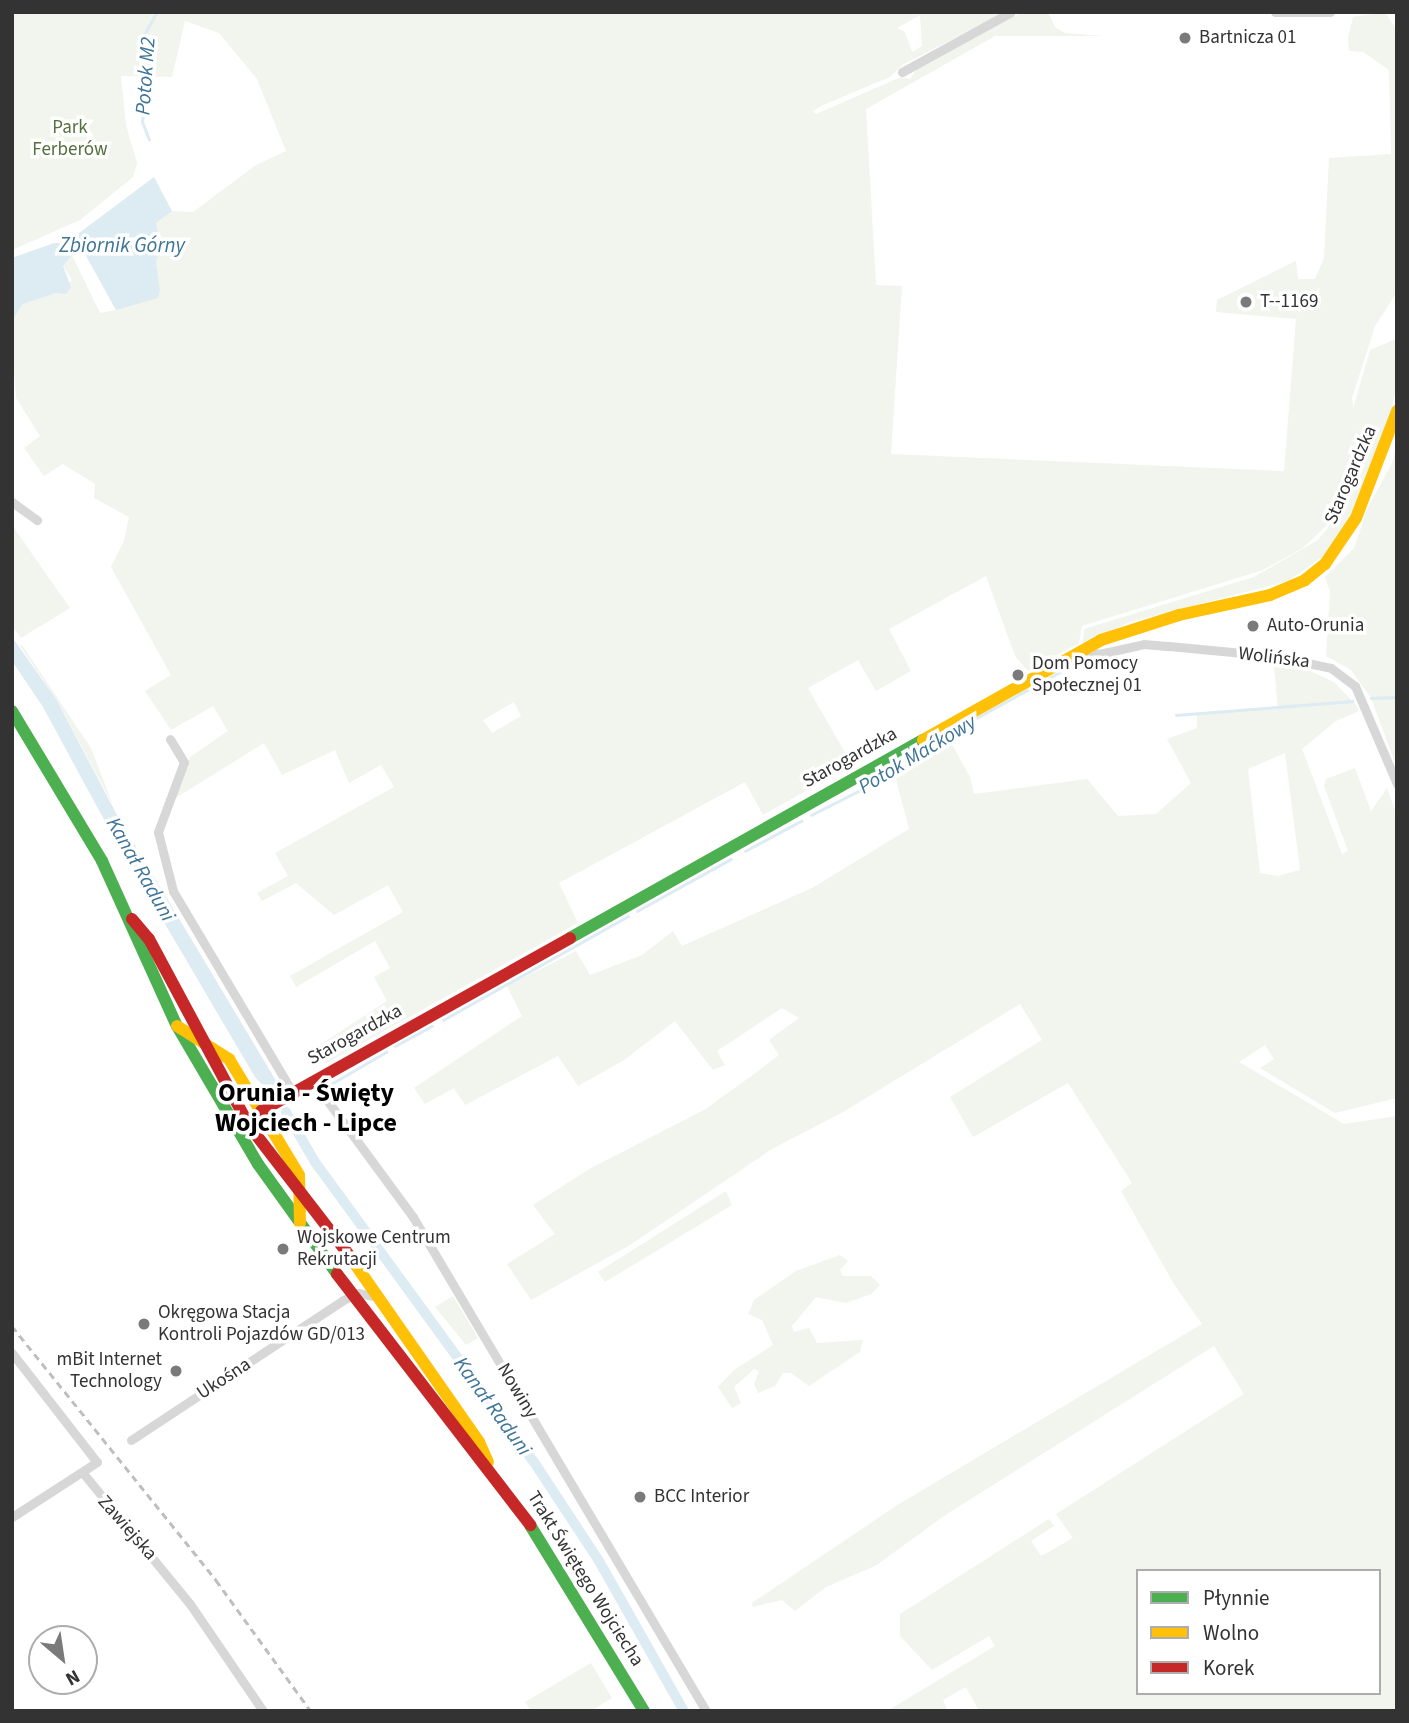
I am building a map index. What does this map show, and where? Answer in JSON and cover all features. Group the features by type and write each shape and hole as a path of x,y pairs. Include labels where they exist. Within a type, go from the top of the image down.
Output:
{"main road":[{"name":"Starogardzka","path":"261,1111 1081,651 1133,627 1270,595 1305,580 1325,565 1356,518 1397,411"},
{"name":"Trakt Świętego Wojciecha","path":"12,711 97,852 131,918 149,939 250,1127 378,1297 479,1442 491,1470"},
{"name":"Trakt Świętego Wojciecha","path":"131,918 137,945 177,1026 258,1164 352,1295 529,1522 643,1711"},
{"path":"177,1026 225,1053 299,1175 302,1196 300,1223"}],"street":[{"path":"902,72 1011,12"},
{"path":"1275,12 1330,12"},
{"path":"12,502 37,520"},
{"name":"Wolińska","path":"1081,651 1098,654 1144,644 1274,656 1331,668 1355,686 1397,784"},
{"path":"170,739 184,762 158,832 173,891 293,1093"},
{"name":"Nowiny","path":"313,1081 414,1217 706,1711"},
{"path":"358,1269 352,1295 378,1297"},
{"name":"Ukośna","path":"131,1440 352,1295"},
{"path":"12,1353 96,1456 95,1466 12,1517"},
{"name":"Zawiejska","path":"83,1473 183,1594 263,1711"}],"green space":[{"name":"Park Ferberów","path":"12,12 1006,12 904,64 890,77 823,105 813,111 816,114 901,77 910,79 917,68 996,23 1025,12 1048,12 1055,27 1065,33 1104,36 995,36 866,109 876,285 902,286 891,454 1284,471 1296,319 1216,312 1217,300 1296,261 1298,279 1315,279 1324,258 1329,158 1391,154 1389,70 1363,52 1349,51 1348,38 1353,17 1385,12 1397,30 1397,292 1375,326 1352,398 1360,449 1357,464 1327,525 1303,548 1263,570 1082,626 1079,643 1028,671 1015,656 986,576 889,629 911,671 876,691 858,660 808,688 852,765 763,815 745,782 559,883 578,923 325,1064 315,1048 387,1001 374,977 390,968 375,941 296,987 290,976 403,912 388,885 334,915 296,883 262,901 257,893 288,876 275,853 394,787 381,765 349,783 335,750 282,775 264,743 174,799 190,757 228,731 213,706 171,730 145,691 171,675 111,567 124,541 129,517 94,498 95,484 63,464 44,476 24,448 40,436 16,398 12,321 23,304 56,293 72,280 63,266 72,255 100,313 116,310 160,290 156,261 162,248 156,223 172,211 193,212 256,165 286,151 257,79 219,33 185,21 172,77 121,76 126,125 137,163 133,177 80,220 12,250","holes":["920,15 922,46 912,52 905,32 897,28","514,702 521,716 492,733 483,720"]},
{"path":"1396,339 1397,385 1389,419 1348,521 1325,555 1288,581 1130,622 1083,644 1084,629 1254,577 1318,540 1333,521 1362,457 1353,409 1370,350"},
{"path":"1397,442 1397,768 1371,698 1351,670 1326,656 1330,591 1325,577 1354,548 1368,507 1393,461"},
{"path":"14,528 70,608 21,638 12,626"},
{"path":"22,645 91,748 113,805 56,699 20,646"},
{"path":"1274,667 1310,671 1334,682 1359,711 1336,721 1302,749 1342,854 1348,851 1324,786 1326,779 1355,768 1371,811 1387,788 1397,816 1397,1098 1335,1113 1260,1068 1274,1059 1265,1045 1239,1062 1344,1124 1397,1116 1397,1711 979,1711 966,1687 943,1700 948,1711 887,1711 995,1646 989,1636 932,1670 900,1636 900,1614 1049,1519 1054,1526 1031,1541 1041,1556 1073,1538 1056,1514 1244,1394 1214,1346 947,1514 875,1566 826,1587 795,1611 782,1600 753,1607 752,1603 899,1504 1202,1324 1175,1286 1121,1191 1132,1183 1068,1083 973,1137 950,1097 1042,1040 1020,1004 843,1112 772,1149 630,1245 531,1300 507,1264 555,1234 533,1205 591,1168 704,1110 779,1055 769,1040 799,1018 782,1008 717,1051 725,1065 713,1070 675,1021 624,1060 578,1086 558,1056 465,1105 454,1088 425,1104 414,1088 522,1016 507,986 576,951 590,975 642,955 673,931 682,946 812,888 909,829 896,779 888,781 899,769 949,739 970,777 974,794 1087,779 1118,816 1156,814 1191,783 1167,739 1197,728 1197,713 1278,709","holes":["1285,753 1300,870 1278,876 1260,873 1248,769"]},
{"path":"726,1191 732,1205 605,1282 598,1272"},
{"path":"840,1255 848,1261 840,1270 843,1276 871,1276 880,1285 871,1294 846,1303 816,1297 792,1326 794,1332 809,1328 817,1343 863,1340 860,1352 809,1386 791,1373 783,1373 775,1386 758,1393 754,1384 759,1371 754,1369 734,1387 741,1403 732,1408 718,1387 734,1370 773,1345 762,1320 748,1314 754,1300 796,1271"},
{"path":"453,1296 478,1338 466,1345 435,1307"},
{"path":"591,1663 612,1698 591,1711 531,1711 525,1702"}],"water":[{"name":"Zbiornik Górny","path":"154,177 172,211 156,223 162,248 156,261 160,290 158,298 116,310 75,236"},
{"path":"54,243 62,243 72,255 63,266 71,287 66,294 56,293 23,304 12,321 12,258"},
{"path":"12,637 56,699 117,815 278,1084 266,1089 255,1077 108,827 43,707 12,661"}],"waterway":[{"name":"Potok M2","path":"149,140 142,122 150,64 144,35 157,12"},
{"name":"Potok Maćkowy","path":"811,815 888,776 898,761 1060,672"},
{"name":"Potok Maćkowy","path":"1371,698 1397,697"},
{"name":"Potok Maćkowy","path":"1176,715 1352,701"},
{"name":"Potok Maćkowy","path":"745,851 801,821"},
{"name":"Potok Maćkowy","path":"637,911 731,859"},
{"name":"Potok Maćkowy","path":"443,1020 628,916"},
{"name":"Potok Maćkowy","path":"395,1046 432,1026"},
{"name":"Potok Maćkowy","path":"331,1084 386,1052"},
{"name":"Kanał Raduni","path":"286,1112 315,1162 534,1462 599,1561 684,1711"}],"railway":[{"path":"12,1326 216,1580 311,1711"}],"traffic: fast":[{"path":"12,711 102,861 177,1026 258,1164 337,1274"},
{"path":"570,938 923,740"},
{"path":"530,1525 644,1711"}],"traffic: slow":[{"path":"923,740 1101,640 1179,615 1270,595 1305,580 1325,564 1356,518 1397,411"},
{"path":"177,1026 229,1059 299,1175 300,1223"},
{"path":"348,1254 479,1442 488,1462"}],"traffic: jam":[{"path":"132,919 149,939 250,1127 348,1254"},
{"path":"261,1111 570,938"},
{"path":"337,1274 530,1525"}],"place":[{"name":"Bartnicza 01","path":"1185,38"},
{"name":"T--1169","path":"1246,302"},
{"name":"Auto-Orunia","path":"1253,626"},
{"name":"Dom Pomocy Społecznej 01","path":"1018,675"},
{"name":"Wojskowe Centrum Rekrutacji","path":"283,1249"},
{"name":"Okręgowa Stacja Kontroli Pojazdów GD/013","path":"144,1324"},
{"name":"mBit Internet Technology","path":"176,1371"},
{"name":"BCC Interior","path":"640,1497"}],"district":[{"name":"Orunia - Święty Wojciech - Lipce","path":"306,1108"}]}
